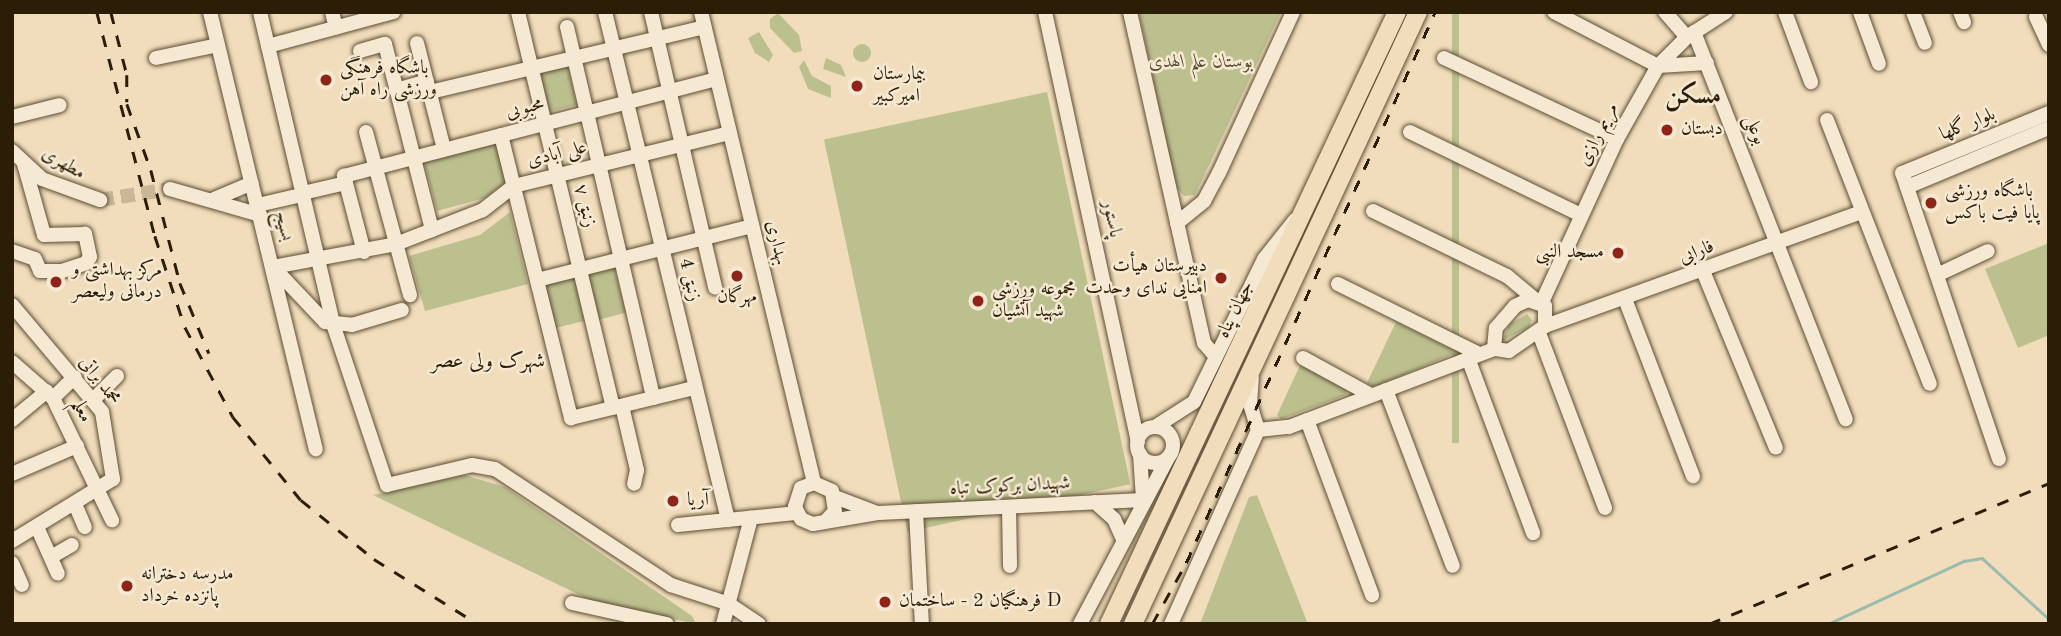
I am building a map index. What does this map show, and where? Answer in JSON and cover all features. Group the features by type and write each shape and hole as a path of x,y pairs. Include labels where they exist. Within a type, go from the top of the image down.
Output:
{"main road":[{"name":"جهان پناه","path":"1109,624 1308,206 1396,12"},
{"path":"1136,617 1418,12"}],"street":[{"name":"بسیج","path":"210,12 316,449"},
{"path":"260,12 298,195 319,261 333,324 387,485 472,465 495,469 671,585 729,604 759,624"},
{"path":"332,12 336,28"},
{"name":"زنبق ۷","path":"518,12 580,270 637,470 634,484"},
{"name":"زنبق 4","path":"605,12 727,520"},
{"path":"651,12 715,288"},
{"name":"بهداری","path":"701,12 814,483"},
{"name":"پاستور","path":"1045,12 1132,408 1152,428"},
{"path":"1130,12 1204,343 1216,357"},
{"path":"1177,223 1204,201 1293,12"},
{"path":"1554,12 1658,66 1707,63"},
{"name":"بوعلی","path":"1665,12 1690,34 1707,63 1846,419"},
{"name":"مریم رازی","path":"1539,301 1617,139 1658,66 1690,34 1726,12"},
{"path":"1785,12 1811,82"},
{"path":"1860,12 1879,64"},
{"path":"1913,12 1925,43"},
{"path":"268,46 388,13"},
{"path":"2036,17 2049,45"},
{"path":"566,27 653,398"},
{"path":"396,90 428,87 531,68 704,27"},
{"path":"417,43 444,149"},
{"path":"359,51 385,44 432,230"},
{"path":"156,58 218,45"},
{"path":"1444,58 1617,139"},
{"name":"محبوبی","path":"259,210 376,167 717,79"},
{"path":"12,117 60,105"},
{"name":"بلوار گلها","path":"1905,180 2049,113"},
{"path":"1827,120 1930,384"},
{"name":"بلوار گلها","path":"1905,180 2049,128"},
{"path":"366,132 410,295"},
{"path":"1410,132 1581,215"},
{"name":"علی آبادی","path":"273,267 319,261 396,244 483,210 514,186 730,133"},
{"path":"501,135 571,418 694,388"},
{"name":"مطهری","path":"12,151 24,164 61,189 100,200"},
{"path":"12,251 35,259 40,271 62,271 86,263 90,257 85,234 44,235 24,164"},
{"path":"345,179 364,252"},
{"path":"1905,180 1999,458"},
{"path":"212,200 252,183"},
{"path":"170,189 259,210"},
{"path":"1139,448 1152,428 1187,410 1264,260 1308,206"},
{"path":"1373,211 1507,276 1539,301 1548,313 1542,330 1605,508"},
{"name":"فارابی","path":"1494,349 1508,351 1542,330 1861,212"},
{"path":"537,280 752,226"},
{"path":"1937,275 1988,251"},
{"path":"273,267 318,317 333,324 352,325 402,310"},
{"path":"1703,271 1776,448"},
{"path":"1338,284 1474,356 1533,533"},
{"path":"1625,299 1693,476"},
{"path":"1258,430 1307,420 1494,349 1492,335 1505,316 1521,302 1539,301"},
{"name":"محمد براتی","path":"14,311 75,377 106,423 113,478 98,491"},
{"path":"1303,358 1371,395"},
{"name":"معلم","path":"15,369 50,394 112,520"},
{"path":"1171,624 1258,430 1250,404 1252,373"},
{"path":"93,400 117,376"},
{"path":"12,420 75,377"},
{"path":"1386,390 1453,566"},
{"path":"1132,408 1139,448 1143,500"},
{"path":"1307,420 1372,595"},
{"path":"1080,624 1122,539 1173,447 1171,435 1152,428"},
{"path":"12,474 77,446"},
{"path":"1139,448 1150,462 1168,458"},
{"path":"797,513 797,493 814,483 827,486 835,497 879,513"},
{"path":"12,541 98,491"},
{"path":"678,526 797,513 813,524 826,521 835,511 835,497"},
{"name":"شهیدان برکوک تباه","path":"826,521 879,513 1143,500"},
{"path":"1095,502 1114,519 1122,539"},
{"path":"75,504 85,527"},
{"path":"1009,507 1010,566"},
{"path":"916,511 922,624"},
{"path":"723,624 751,518"},
{"path":"37,527 58,574"},
{"path":"51,557 72,545"},
{"path":"12,563 22,585"},
{"path":"572,603 667,624"}],"green space":[{"name":"بوستان علم الهدی","path":"1139,12 1281,12 1195,195 1184,196 1175,185"},
{"path":"1452,12 1459,12 1459,443 1452,443"},
{"path":"778,13 799,35 802,51 794,53 770,28 770,19"},
{"path":"759,32 773,55 769,62 755,53 748,38"},
{"path":"862,44 868,47 871,53 868,59 862,62 856,59 853,53 856,47"},
{"path":"826,58 841,65 846,77 823,69"},
{"path":"804,60 812,76 831,86 831,98 808,89 799,67"},
{"path":"567,65 577,105 547,112 537,72"},
{"name":"مجموعه ورزشی شهید آتشیان","path":"1047,92 1130,484 907,532 824,139"},
{"path":"495,143 506,182 485,198 437,211 424,162"},
{"path":"510,212 528,284 425,311 409,256 480,235"},
{"path":"2049,243 2049,335 2018,348 1985,269"},
{"path":"614,267 626,312 597,320 585,275"},
{"path":"574,276 585,321 553,329 542,284"},
{"path":"1527,314 1532,320 1529,327 1502,341 1510,324"},
{"path":"1396,322 1457,352 1375,387 1367,383"},
{"path":"1301,363 1347,389 1346,395 1281,419 1277,415"},
{"path":"464,475 505,487 692,616 696,624 594,602 373,495"},
{"path":"1257,495 1308,624 1200,624 1249,497"}],"waterway":[{"path":"1828,624 1964,561 1982,558 2049,619"}],"tunnel":[{"path":"100,200 170,189"}],"railway":[{"path":"97,12 155,236 185,327 233,417 301,500 374,559 478,624"},
{"path":"111,12 127,75 127,102"},
{"path":"1152,624 1186,563 1435,12"},
{"path":"127,104 151,170 180,283 209,353"},
{"path":"1709,624 2049,483"}],"place":[{"name":"باشگاه فرهنگی ورزشی راه آهن","path":"326,80"},
{"name":"بیمارستان امیرکبیر","path":"857,86"},
{"name":"دبستان","path":"1667,130"},
{"name":"باشگاه ورزشی پایا فیت باکس","path":"1931,203"},
{"name":"مسجد النبی","path":"1618,253"},
{"name":"مهرگان","path":"737,276"},
{"name":"دبیرستان هیأت امنایی ندای وحدت","path":"1221,278"},
{"name":"مرکز بهداشتی و درمانی ولیعصر","path":"56,282"},
{"name":"مجموعه ورزشی شهید آتشیان","path":"978,301"},
{"name":"آریا","path":"673,501"},
{"name":"مدرسه دخترانه پانزده خرداد","path":"127,586"},
{"name":"فرهنگیان 2 - ساختمان D","path":"885,602"}],"district":[{"name":"مسکن","path":"1693,97"},
{"name":"شهرک ولی عصر","path":"488,362"}]}
